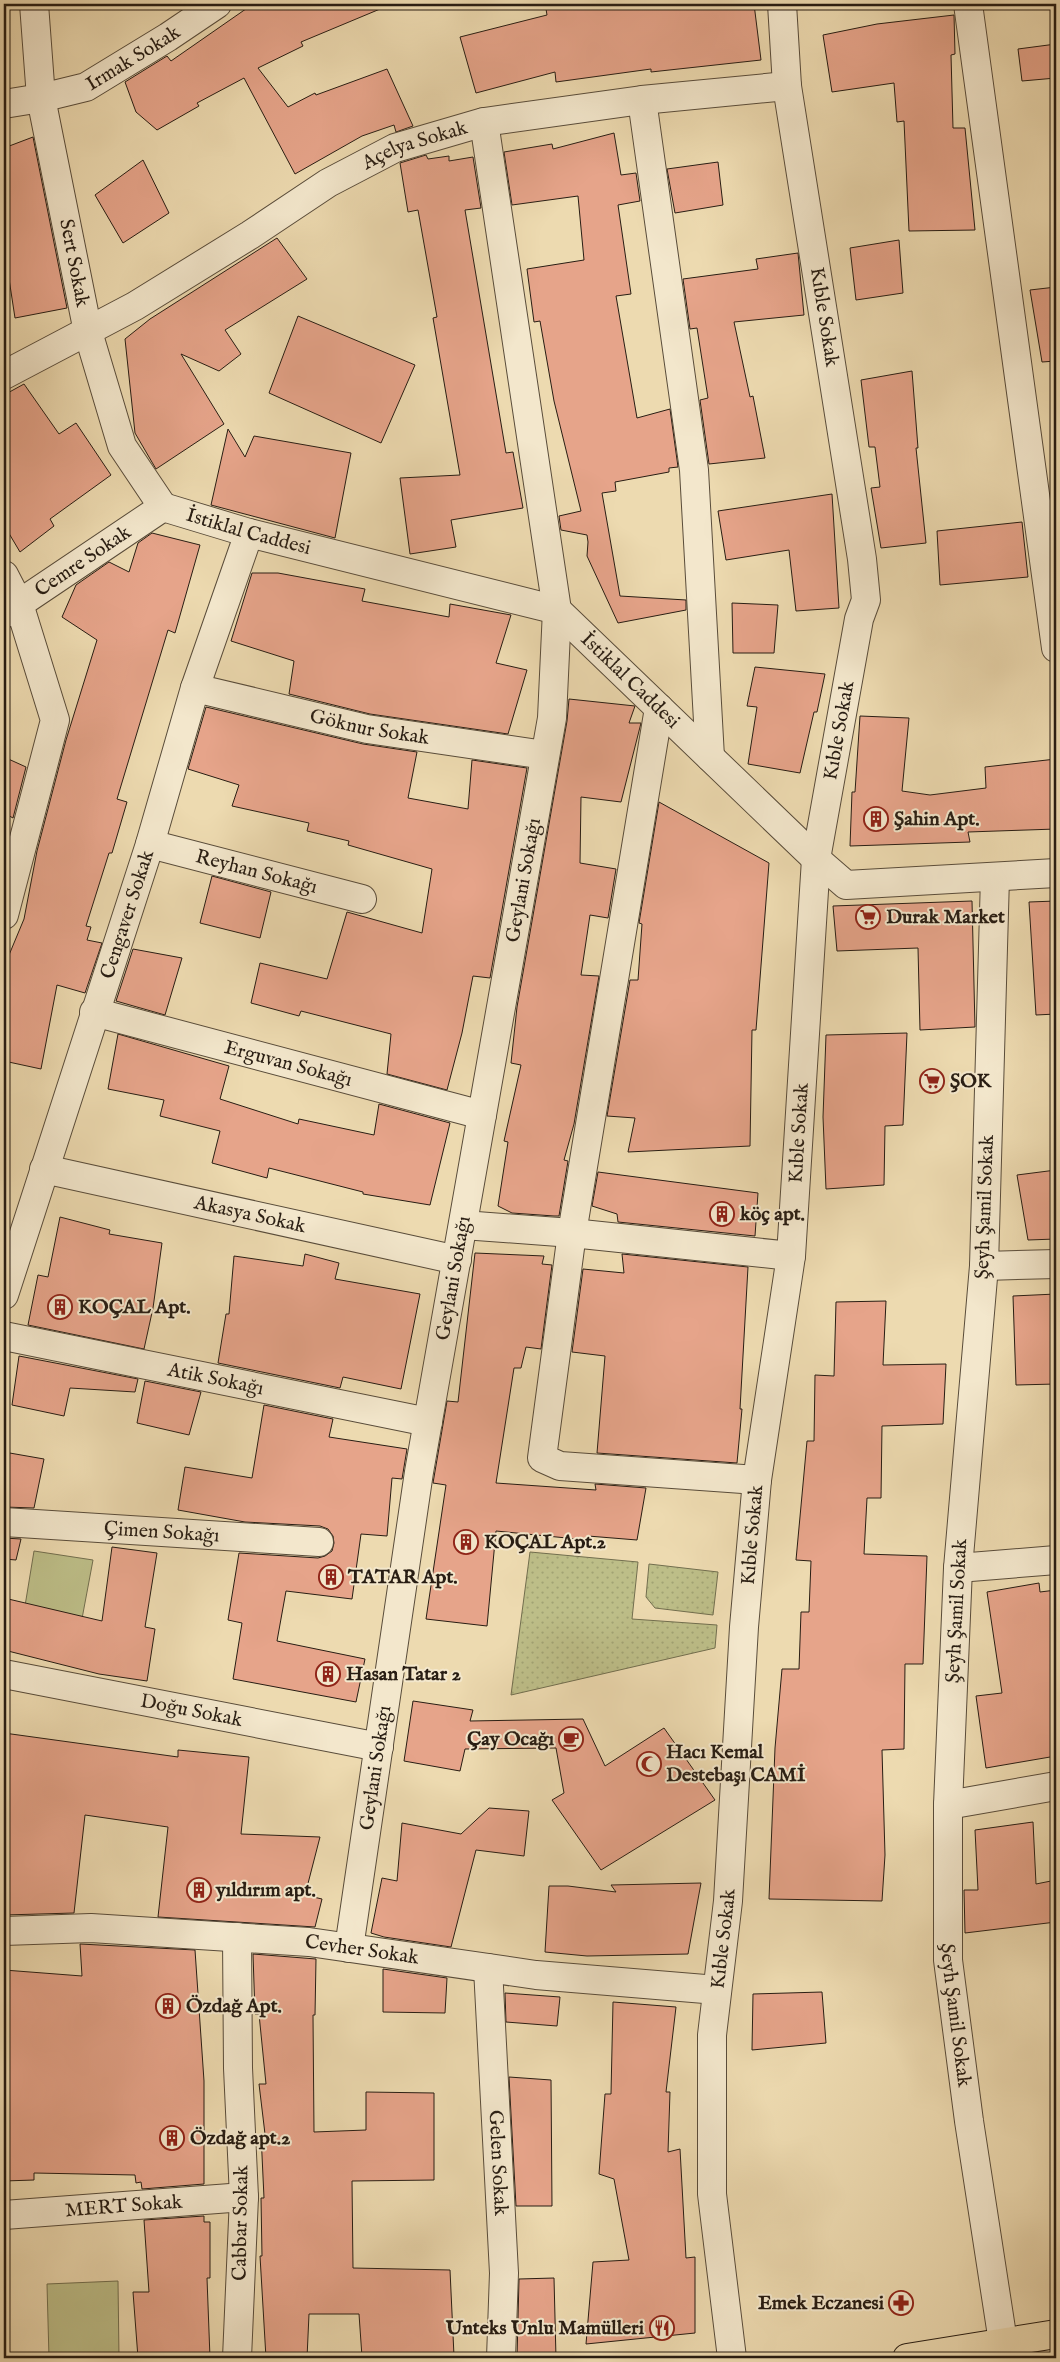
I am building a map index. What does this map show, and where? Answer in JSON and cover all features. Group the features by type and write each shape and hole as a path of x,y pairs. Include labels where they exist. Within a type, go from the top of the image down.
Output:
{"main road":[{"path":"907,2358 1056,2334"}],"street":[{"name":"Sert Sokak","path":"34,4 41,98 88,332 122,446 163,507"},
{"name":"Irmak Sokak","path":"4,104 41,98 86,87 168,37 217,4"},
{"name":"Kıble Sokak","path":"732,2358 712,2194 712,2035 728,1901 744,1627 757,1480 791,1256 816,859 859,620 866,600 861,549 787,86 782,4"},
{"path":"968,4 1056,648"},
{"name":"Açelya Sokak","path":"4,375 135,306 250,235 328,183 395,148 484,122 642,100 787,86"},
{"path":"642,100 694,470 710,757"},
{"name":"Geylani Sokağı","path":"349,1948 428,1422 552,718 557,610 484,122"},
{"name":"İstiklal Caddesi","path":"163,507 249,533 557,610 816,859 846,885 1056,873"},
{"name":"Cemre Sokak","path":"11,609 163,507"},
{"name":"Cengaver Sokak","path":"4,1296 94,1012 150,844 195,688 249,533"},
{"path":"4,575 11,609 55,720 4,915"},
{"name":"Göknur Sokak","path":"195,688 367,729 546,755"},
{"path":"659,708 572,1233 542,1458 560,1466 757,1480"},
{"name":"Reyhan Sokağı","path":"150,844 362,899"},
{"name":"Şeyh Şamil Sokak","path":"995,877 984,1266 958,1568 948,1805 948,1960 969,2121 1003,2342"},
{"name":"Erguvan Sokağı","path":"94,1012 482,1115"},
{"name":"Akasya Sokak","path":"44,1169 457,1260"},
{"path":"463,1225 572,1233 791,1256"},
{"path":"984,1266 1056,1264"},
{"name":"Atik Sokağı","path":"4,1336 428,1422"},
{"name":"Çimen Sokağı","path":"4,1522 319,1542"},
{"path":"958,1568 1056,1560"},
{"name":"Doğu Sokak","path":"4,1674 379,1746"},
{"path":"948,1805 1056,1786"},
{"name":"Cevher Sokak","path":"4,1931 91,1928 309,1942 536,1975 717,1990"},
{"name":"Cabbar Sokak","path":"237,1937 238,2068 244,2197 237,2358"},
{"name":"Gelen Sokak","path":"488,1968 504,2273 501,2358"},
{"name":"MERT Sokak","path":"4,2215 244,2197"}],"green space":[{"path":"34,1551 93,1560 81,1624 24,1612"},
{"path":"530,1552 638,1562 632,1619 717,1625 715,1648 511,1695"},
{"path":"649,1564 718,1572 713,1615 655,1608 646,1597"},
{"path":"118,2281 119,2358 49,2358 47,2284"}],"building":[{"path":"253,4 392,4 301,42 303,46 258,68 288,107 315,93 316,95 387,69 413,126 396,132 394,125 362,136 295,174 244,78 197,103 199,106 157,130 136,112 125,82 167,56 171,61"},
{"path":"579,4 754,4 761,60 651,72 651,69 556,82 555,72 476,93 460,37 547,15 546,9"},
{"path":"954,15 955,54 951,55 953,128 965,128 975,230 909,231 904,121 897,122 894,83 832,92 823,35 877,24"},
{"path":"1056,44 1056,78 1022,81 1018,49"},
{"path":"614,133 621,175 636,173 640,201 618,205 631,294 616,296 637,418 670,409 678,467 669,468 669,472 615,482 616,491 602,493 620,596 686,600 686,610 618,623 587,556 587,535 561,530 559,516 581,511 554,401 540,321 534,322 527,269 584,260 578,196 512,205 504,152 552,144 553,149"},
{"path":"33,137 67,308 15,318 4,246 4,148"},
{"path":"426,155 428,159 449,156 449,161 473,157 481,208 465,210 506,453 513,452 523,508 451,520 456,547 410,554 400,478 460,475 433,318 437,317 418,210 408,212 400,163"},
{"path":"143,160 169,213 123,243 95,195"},
{"path":"718,162 723,205 675,213 667,169"},
{"path":"277,238 307,279 225,330 241,354 219,371 181,354 224,424 156,469 135,433 125,339 150,319"},
{"path":"899,240 903,293 856,300 850,248"},
{"path":"798,253 804,315 734,322 750,397 753,396 765,458 709,464 700,400 708,398 697,328 690,329 683,279 758,269 756,259"},
{"path":"1056,287 1056,361 1042,362 1030,290"},
{"path":"298,316 415,365 381,443 269,393"},
{"path":"912,371 918,448 916,448 926,543 881,548 871,488 880,487 875,447 869,447 861,380"},
{"path":"24,384 59,434 76,423 111,475 50,519 54,526 20,552 4,525 4,395"},
{"path":"228,429 245,457 254,436 351,453 335,538 211,505"},
{"path":"832,494 839,608 796,611 789,550 726,560 718,511"},
{"path":"1022,522 1028,577 940,585 937,531"},
{"path":"152,533 200,545 175,633 168,630 117,799 127,802 112,853 109,853 86,926 91,927 87,940 102,943 85,993 57,985 41,1069 4,1061 4,967 24,919 37,851 66,740 97,640 62,617 76,585 109,562 129,572 138,543"},
{"path":"252,573 278,573 365,589 362,601 449,617 450,604 511,615 496,663 527,670 508,734 370,714 289,694 294,661 231,641"},
{"path":"732,603 778,605 774,653 733,653"},
{"path":"755,667 825,674 817,712 814,712 800,773 748,764 757,707 747,706"},
{"path":"569,699 635,706 629,723 641,723 621,802 581,797 580,863 616,869 608,918 590,915 581,975 599,976 574,1124 564,1160 568,1161 559,1216 554,1216 512,1213 498,1206 508,1142 504,1141 521,1065 511,1063 517,1007 567,721"},
{"path":"206,707 363,744 417,752 408,798 468,809 472,760 527,768 490,978 473,976 462,1033 447,1090 387,1074 391,1034 301,1011 299,1016 251,1003 260,963 327,979 347,912 422,933 432,869 348,845 349,841 307,831 309,823 232,806 239,785 188,769"},
{"path":"860,716 909,718 902,791 930,795 986,788 985,767 1056,759 1056,829 968,832 970,842 850,846 852,792 855,792"},
{"path":"4,757 26,767 13,818 4,813"},
{"path":"659,802 769,863 756,1030 752,1030 750,1146 628,1152 635,1118 607,1116 630,980 638,980 642,924 639,923"},
{"path":"212,876 271,892 260,938 200,923"},
{"path":"972,901 975,1027 920,1030 918,948 837,951 833,906"},
{"path":"1056,901 1056,1014 1036,1015 1029,902"},
{"path":"133,949 182,958 165,1015 116,1001"},
{"path":"907,1033 903,1125 885,1126 884,1185 826,1189 823,1117 826,1035"},
{"path":"118,1034 229,1066 220,1099 298,1124 299,1119 374,1135 379,1104 450,1123 430,1205 363,1194 363,1192 269,1168 267,1178 212,1163 220,1131 160,1116 164,1100 108,1089"},
{"path":"1056,1170 1056,1239 1028,1240 1017,1175"},
{"path":"598,1172 758,1193 755,1236 618,1222 617,1214 592,1206"},
{"path":"60,1217 110,1230 109,1234 162,1243 153,1308 144,1349 28,1325 38,1275 48,1277"},
{"path":"475,1253 544,1256 542,1264 552,1265 541,1349 526,1347 521,1368 514,1368 496,1483 596,1490 595,1484 646,1488 637,1540 588,1536 587,1540 496,1531 487,1626 426,1619 446,1485 433,1483 447,1401 458,1402"},
{"path":"305,1254 339,1263 335,1279 420,1294 401,1389 343,1377 340,1388 218,1363 226,1314 229,1314 234,1256 303,1266"},
{"path":"622,1254 748,1267 740,1409 742,1409 737,1463 597,1453 605,1356 572,1352 583,1269 624,1273"},
{"path":"1056,1294 1056,1384 1016,1385 1013,1296"},
{"path":"886,1301 883,1365 946,1364 943,1424 882,1426 881,1498 867,1498 864,1554 927,1556 923,1664 905,1664 904,1749 882,1750 885,1855 882,1901 769,1899 775,1748 782,1669 799,1669 801,1612 809,1612 811,1561 796,1560 807,1441 814,1441 815,1375 834,1376 836,1302"},
{"path":"19,1356 138,1379 135,1392 70,1388 64,1416 12,1405"},
{"path":"145,1381 201,1392 189,1435 137,1423"},
{"path":"264,1405 333,1419 329,1437 407,1449 402,1479 392,1478 387,1536 361,1534 352,1599 286,1591 277,1641 365,1659 356,1702 233,1679 242,1623 228,1620 239,1553 318,1558 332,1551 333,1536 328,1529 320,1526 245,1522 178,1510 185,1467 252,1478"},
{"path":"4,1452 44,1459 34,1508 4,1507"},
{"path":"4,1538 21,1539 16,1560 4,1559"},
{"path":"112,1547 157,1553 145,1627 155,1629 147,1681 99,1674 4,1650 4,1598 102,1621"},
{"path":"1039,1583 1040,1592 1056,1590 1056,1756 986,1768 976,1696 1002,1693 987,1592"},
{"path":"413,1701 473,1710 470,1721 583,1719 605,1766 664,1728 715,1800 601,1870 552,1800 564,1793 556,1748 465,1749 460,1771 404,1761"},
{"path":"4,1733 178,1757 178,1750 249,1757 241,1834 320,1837 305,1895 322,1899 315,1927 158,1917 168,1827 85,1815 74,1913 4,1915"},
{"path":"489,1808 529,1811 524,1856 476,1850 451,1947 384,1937 371,1933 382,1878 397,1881 402,1823 461,1834"},
{"path":"1033,1822 1036,1884 1056,1880 1056,1922 965,1933 964,1890 978,1890 975,1830"},
{"path":"701,1883 688,1954 587,1956 545,1952 549,1886 568,1886 616,1892 611,1885"},
{"path":"80,1944 195,1950 204,2081 204,2184 142,2189 141,2182 136,2183 135,2175 34,2173 34,2180 4,2181 4,1970 82,1976"},
{"path":"253,1954 316,1959 315,2015 313,2015 314,2132 366,2130 366,2092 434,2093 434,2180 352,2181 353,2268 450,2270 454,2356 362,2357 359,2314 309,2314 307,2358 266,2358 260,2256 262,2256 261,2198 264,2198 261,2134 265,2134 259,2084 266,2084 259,2014 255,2014"},
{"path":"383,1969 447,1978 445,2013 383,2012"},
{"path":"822,1992 826,2043 752,2050 753,1994"},
{"path":"505,1993 560,1997 557,2026 506,2022"},
{"path":"613,2002 676,2007 666,2092 670,2092 668,2152 680,2149 686,2258 695,2257 695,2333 586,2344 593,2262 629,2260 614,2179 599,2174 605,2094 611,2094"},
{"path":"509,2077 551,2080 552,2206 516,2206"},
{"path":"204,2216 204,2222 210,2222 210,2278 207,2278 210,2358 138,2358 133,2292 149,2292 144,2220"},
{"path":"554,2278 556,2358 517,2358 519,2279"}],"place":[{"name":"Şahin Apt.","path":"876,819"},
{"name":"Durak Market","path":"868,917"},
{"name":"ŞOK","path":"932,1081"},
{"name":"köç apt.","path":"722,1214"},
{"name":"KOÇAL Apt.","path":"60,1307"},
{"name":"KOÇAL Apt.2","path":"466,1542"},
{"name":"TATAR Apt.","path":"331,1577"},
{"name":"Hasan Tatar 2","path":"328,1674"},
{"name":"Çay Ocağı","path":"571,1739"},
{"name":"Hacı Kemal Destebaşı CAMİ","path":"649,1764"},
{"name":"yıldırım apt.","path":"199,1890"},
{"name":"Özdağ Apt.","path":"168,2006"},
{"name":"Özdağ apt.2","path":"172,2138"},
{"name":"Emek Eczanesi","path":"901,2303"},
{"name":"Unteks Unlu Mamülleri","path":"662,2328"}]}
